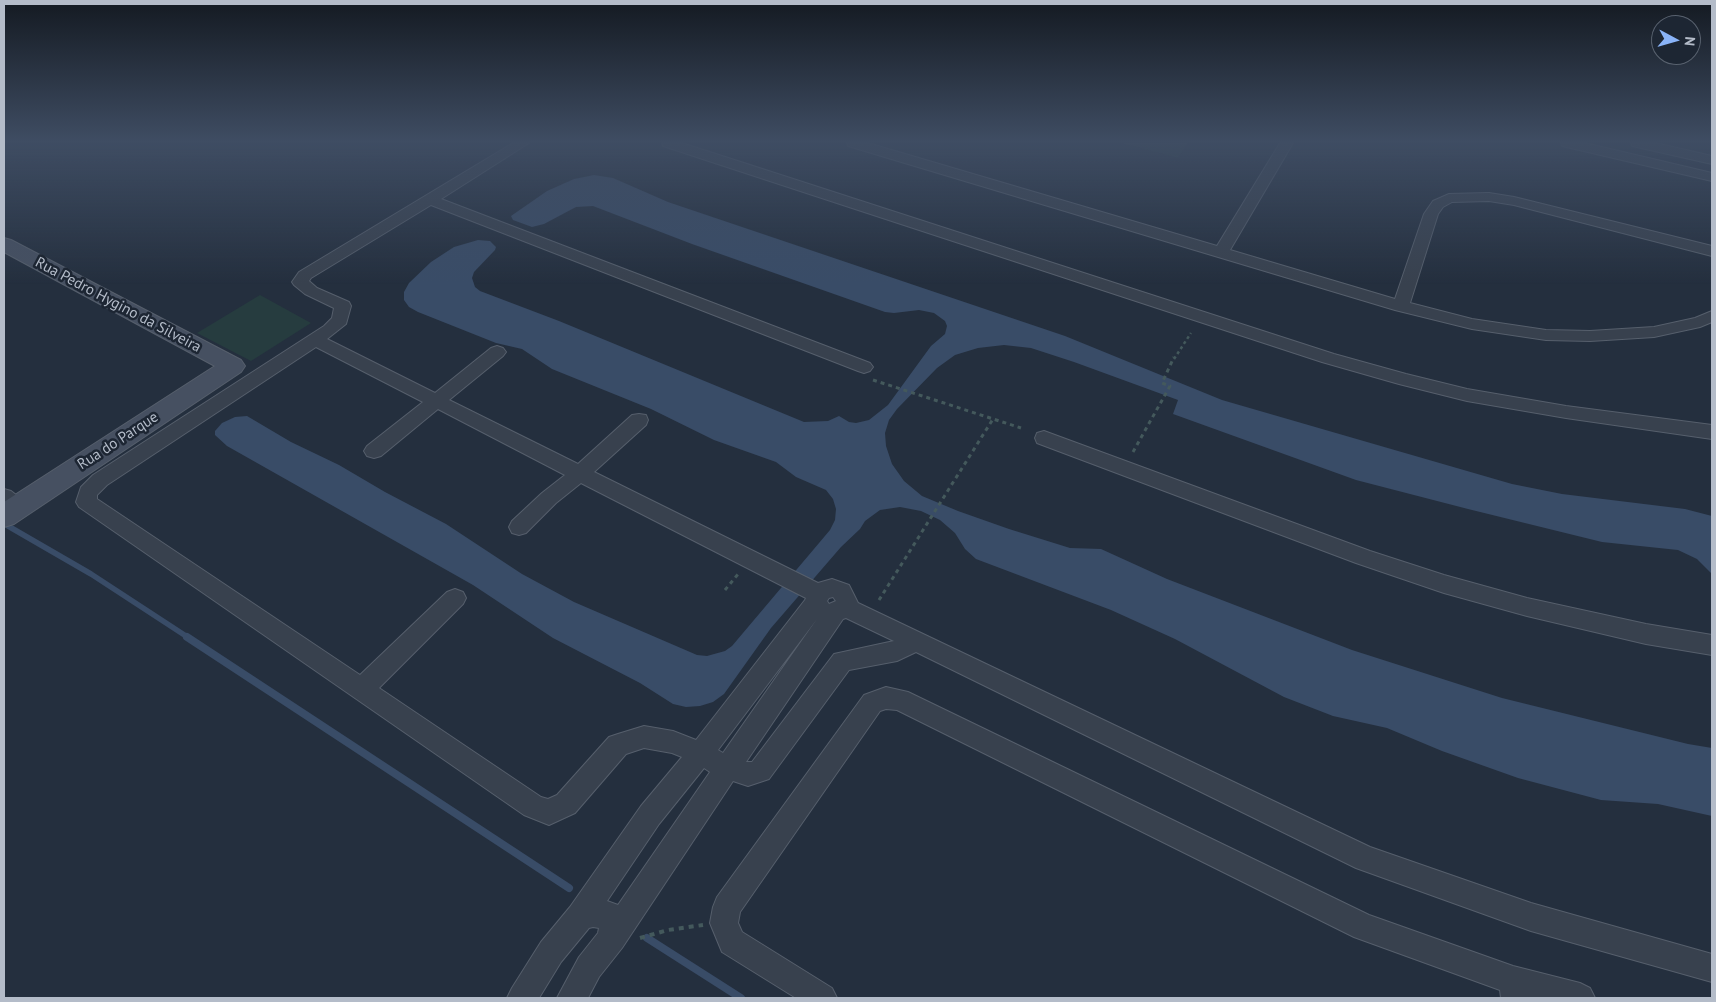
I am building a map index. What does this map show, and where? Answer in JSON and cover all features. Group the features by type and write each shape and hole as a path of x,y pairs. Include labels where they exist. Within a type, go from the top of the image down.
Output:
{"street":[{"path":"444,190 305,275 300,282 311,291 342,306 340,320 330,330 100,480 88,492 86,502 533,806 549,812 566,804 618,745 644,737 673,742 701,753 727,768 755,774 760,771 842,661 897,651 915,641"},
{"path":"811,190 1318,355 1405,380 1467,395 1557,411 1712,432"},
{"path":"1011,190 1401,306 1472,324 1546,335 1590,336 1654,332 1700,322 1712,316"},
{"path":"1221,252 1259,190"},
{"path":"1401,306 1431,214 1438,204 1449,198 1489,197 1514,201 1712,251"},
{"path":"428,199 869,374"},
{"name":"Rua Pedro Hygino da Silveira","path":"4,244 233,366"},
{"path":"315,340 782,576 825,602 915,641 1365,859 1531,917 1712,968"},
{"path":"374,451 497,352"},
{"name":"Rua do Parque","path":"9,506 233,366"},
{"path":"519,526 639,420"},
{"path":"1044,438 1363,557 1444,584 1528,607 1646,634 1712,645"},
{"path":"362,689 455,598"},
{"path":"522,998 551,952 580,917 650,815 825,602"},
{"path":"572,998 589,968 612,938 727,768 825,602"},
{"path":"822,998 732,942 724,923 727,907 872,703 886,698 900,700 1364,927 1515,989 1580,998"},
{"path":"580,917 593,913 608,915 613,925 612,938"}],"path":[{"path":"1133,452 1170,386 1162,384 1172,361 1191,333"},
{"path":"869,374 896,388 1021,428"},
{"path":"879,600 993,419"},
{"path":"612,938 619,944 668,930 724,923"}],"green space":[{"path":"260,295 311,323 251,361 197,333"}],"water":[{"path":"640,190 668,202 1065,336 1222,400 1512,484 1562,494 1685,509 1712,516 1712,574 1697,559 1678,550 1602,542 1356,480 1173,414 1178,400 1031,348 1004,345 978,348 955,355 937,368 897,409 889,420 885,433 886,446 892,464 904,481 922,496 958,511 1070,548 1101,549 1167,579 1352,650 1502,698 1688,744 1712,748 1712,816 1658,804 1601,800 1518,778 1442,751 1387,728 1333,716 1284,697 1175,639 1111,610 976,559 965,549 955,533 940,520 921,511 900,507 880,510 865,521 860,529 841,547 771,628 724,694 713,702 700,706 686,707 673,704 640,683 553,638 473,585 227,446 215,435 215,431 222,423 235,417 247,416 291,442 339,465 446,524 522,574 574,602 697,655 707,656 725,651 732,646 830,530 835,520 836,509 833,499 826,490 796,477 776,462 714,440 651,409 552,369 522,349 496,343 418,312 409,307 404,300 404,292 409,283 431,262 454,247 478,240 490,241 496,247 495,250 474,272 472,278 475,287 480,291 559,321 804,422 828,421 839,416 849,422 856,423 869,420 888,405 931,346 945,334 947,326 945,321 934,313 919,310 894,313 885,312 692,244 593,206 576,207 544,224 532,227 513,220 511,216 547,191"}],"waterway":[{"path":"8,526 91,574 189,638"},
{"path":"187,637 569,888"},
{"path":"647,938 741,998"}]}
